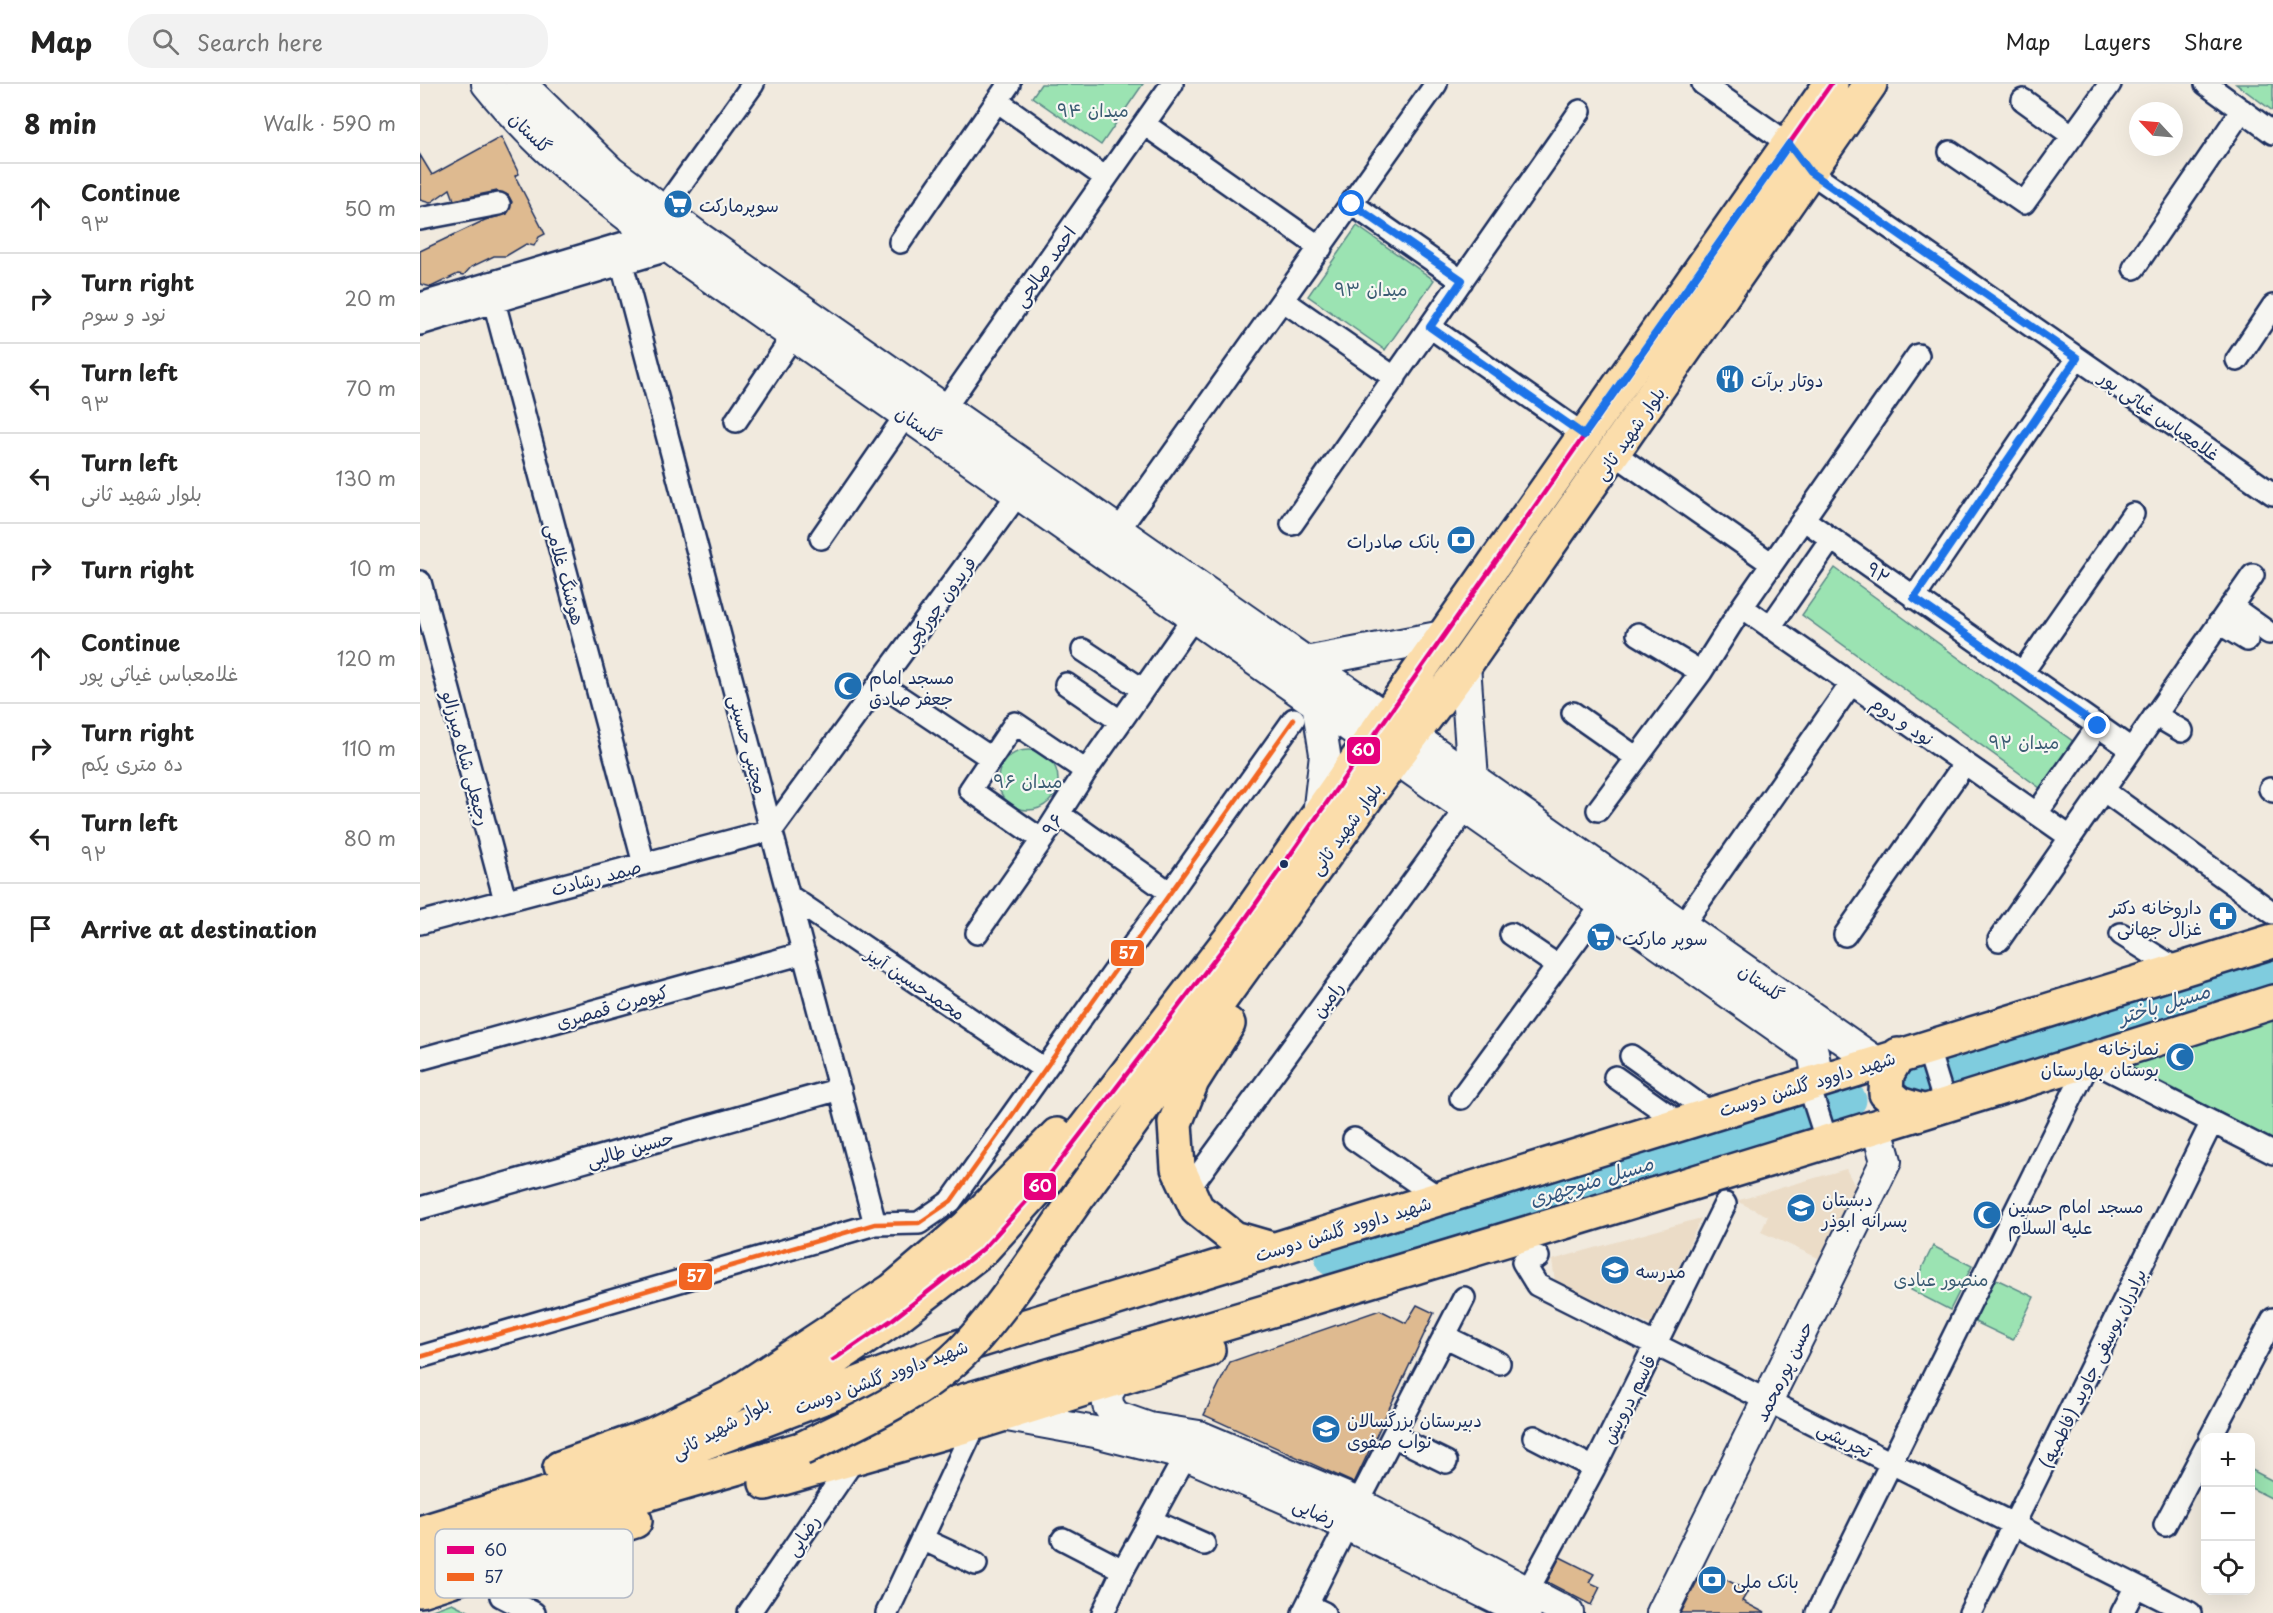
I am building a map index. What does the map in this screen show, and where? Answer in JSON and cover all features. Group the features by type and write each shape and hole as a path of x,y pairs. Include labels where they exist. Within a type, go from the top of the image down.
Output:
{"main road":[{"name":"گلستان","path":"487,84 508,110 592,191 662,231 944,409 1306,662 1467,808 1603,904 1820,1072"},
{"name":"گلستان","path":"521,84 610,171 662,231 793,336 1194,617 1305,711 1391,738 1473,779 1839,1036 1901,1054"},
{"name":"بلوار شهید ثانی","path":"801,1449 876,1413 924,1382 967,1347 1012,1290 1330,848 1391,738 1443,636 1831,84"},
{"name":"بلوار شهید ثانی","path":"661,1459 794,1386 893,1319 982,1249 1044,1182 1241,925 1318,815 1465,665 1615,454 1869,84"},
{"path":"1789,144 1810,172"},
{"path":"1306,662 1443,636"},
{"path":"1465,665 1473,779"},
{"path":"1305,711 1325,754 1318,815"},
{"path":"1275,1250 1234,1238 1197,1209 1178,1168 1175,1123 1192,1081 1284,937 1330,848"},
{"name":"شهید داوود گلشن دوست","path":"420,1533 661,1459 939,1353 1680,1123 1820,1072 1901,1054 2273,941"},
{"path":"526,1529 801,1449 1121,1366 1565,1232 1742,1167 2273,1002"},
{"path":"420,1509 532,1479 652,1435 732,1397 892,1290 967,1227 1027,1168 1177,1007"},
{"path":"1839,1036 1820,1072 1861,1085 1868,1099 1866,1116 1853,1134"},
{"path":"1901,1054 1887,1074 1886,1093 1899,1104 1933,1108"},
{"name":"حسن پورمحمد","path":"1662,1613 1886,1161 1853,1134"},
{"path":"607,1529 989,1419 1121,1366"},
{"name":"رضایی","path":"1121,1366 1107,1394 1108,1405 1114,1416 1149,1428 1352,1514 1522,1607 1568,1613"},
{"name":"رضایی","path":"989,1419 1192,1446"},
{"path":"420,1560 435,1556"},
{"path":"420,1590 435,1585"}],"street":[{"path":"420,304 491,293 622,264 662,231 753,84"},
{"name":"احمد صالحی","path":"944,409 1172,84"},
{"path":"1118,531 1436,84"},
{"path":"1703,84 1789,144"},
{"path":"1950,152 2024,203 2110,84"},
{"path":"2206,84 2273,133"},
{"path":"900,242 1003,92 1106,178"},
{"path":"2023,100 2073,136"},
{"path":"1292,524 1580,111"},
{"path":"2134,268 2242,111"},
{"path":"1144,124 1321,248"},
{"name":"غلامعباس غیاثی پور","path":"1810,172 2273,494"},
{"path":"420,219 499,204"},
{"path":"1352,204 1462,280"},
{"path":"420,324 491,293 662,231"},
{"name":"مجتبی حسینی","path":"622,264 875,1224"},
{"name":"هوشنگ غلامی","path":"491,293 644,864"},
{"path":"1284,300 1395,378"},
{"path":"2237,360 2266,329 2273,306"},
{"path":"1430,327 1584,435"},
{"path":"736,421 793,336"},
{"path":"1598,810 1701,672 1742,607 1918,355"},
{"path":"1914,598 2077,358"},
{"path":"821,538 906,415"},
{"path":"1615,454 1772,564"},
{"name":"فریدون چورکچی","path":"772,830 1018,494"},
{"path":"2022,673 2133,514"},
{"name":"۹۲","path":"1803,519 2131,749"},
{"path":"1770,627 1831,539"},
{"path":"1999,940 2253,575"},
{"name":"رجبعلی شاه میرزالو","path":"420,582 506,900"},
{"name":"نود و دوم","path":"1742,607 2070,837"},
{"path":"2225,615 2269,633"},
{"path":"2225,615 2247,640"},
{"path":"1086,771 1194,617"},
{"path":"1638,634 1701,672"},
{"path":"1083,650 1142,689"},
{"path":"880,684 991,758"},
{"path":"1066,684 1120,721"},
{"path":"1682,926 1851,684"},
{"path":"420,1357 875,1224 919,1222 951,1201 1169,892 1305,711"},
{"path":"1573,713 1637,758"},
{"path":"2155,715 2182,731"},
{"name":"۹۶","path":"1015,723 1086,771 1042,840 970,790 1015,723"},
{"path":"2037,813 2098,726"},
{"path":"1845,935 1965,763"},
{"path":"2103,790 2273,913"},
{"name":"رامین","path":"1188,1190 1467,808"},
{"path":"1059,814 1169,892"},
{"name":"صمد رشادت","path":"420,923 772,830"},
{"path":"977,933 1042,840"},
{"name":"محمدحسین آبیز","path":"789,896 1044,1069"},
{"path":"1461,1098 1603,904"},
{"path":"1511,934 1558,966"},
{"path":"2121,934 2178,970"},
{"name":"کیومرث قمصری","path":"420,1059 804,953"},
{"path":"1901,1054 1933,1108"},
{"path":"1630,1056 1711,1113"},
{"path":"1816,1613 2090,1060 2273,1153"},
{"path":"1820,1072 1853,1134"},
{"path":"1615,1077 1680,1123"},
{"name":"حسین طالبی","path":"420,1208 840,1089"},
{"name":"برادران یوسفی جاوید (فاطمیه)","path":"1970,1613 2212,1122"},
{"path":"1354,1139 1439,1198"},
{"name":"قاسم درویش","path":"1522,1607 1725,1204"},
{"name":"تجریشی","path":"1538,1257 1523,1262 1537,1285 2190,1613"},
{"path":"1312,1610 1352,1514 1464,1298"},
{"path":"2213,1433 2273,1319"},
{"path":"1444,1336 1499,1363"},
{"path":"887,1613 922,1539 989,1419"},
{"path":"1393,1436 1446,1462"},
{"path":"1534,1437 1594,1468"},
{"path":"1105,1612 1123,1570 1192,1446"},
{"path":"2165,1525 2201,1455"},
{"name":"رضایی","path":"749,1613 855,1458"},
{"path":"1150,1520 1204,1544"},
{"path":"922,1539 976,1564"},
{"path":"1063,1539 1123,1570"},
{"path":"2122,1613 2136,1586"},
{"path":"505,1598 534,1613"}],"shaded area":[{"name":"دبستان پسرانه ابوذر","path":"1846,1169 1857,1190 1825,1261 1761,1232 1768,1216 1736,1201"},
{"name":"مدرسه","path":"1701,1218 1652,1326 1555,1281 1552,1260"}],"green space":[{"name":"میدان ۹۴","path":"1041,84 1143,84 1101,145 1032,97"},
{"path":"2236,84 2273,84 2273,111"},
{"name":"میدان ۹۳","path":"1357,226 1434,280 1385,350 1308,296"},
{"name":"میدان ۹۲","path":"1835,568 2074,742 2040,788 1802,615"},
{"name":"میدان ۹۶","path":"1028,750 1045,755 1053,763 1058,780 1053,797 1045,805 1028,810 1011,805 1003,797 998,780 1003,763 1011,755"},
{"path":"2273,1017 2273,1140 2126,1064"},
{"name":"منصور عبادی","path":"1933,1246 1972,1266 1950,1310 1911,1290"},
{"name":"منصور عبادی","path":"1994,1278 2034,1297 2013,1340 1973,1321"},
{"path":"2255,1472 2273,1481 2273,1499 2255,1490"},
{"path":"452,1603 472,1613 424,1613"}],"building":[{"path":"501,137 519,174 515,176 545,234 539,237 534,246 526,244 506,256 494,256 471,267 464,275 458,274 431,287 420,284 420,251 485,220 507,214 512,202 508,195 497,191 454,200 450,189 430,203 420,200 420,155 432,175"},
{"path":"1417,1305 1434,1313 1354,1483 1204,1415 1230,1362 1380,1310 1406,1323"},
{"path":"1560,1557 1594,1574 1589,1582 1600,1587 1591,1605 1547,1582"},
{"name":"بانک ملی","path":"1704,1568 1748,1591 1742,1601 1765,1613 1681,1613"}],"waterway":[{"name":"مسیل باختر","path":"1916,1078 2273,969"},
{"name":"مسیل منوچهری","path":"1332,1260 1850,1100"}],"transit line":[{"name":"60","path":"833,1360 893,1319 983,1249 1044,1182 1241,925 1831,84"},
{"name":"57","path":"420,1357 875,1224 919,1223 951,1201 1294,719"}],"place":[{"name":"سوپرمارکت","path":"678,204"},
{"name":"دوتار برآت","path":"1730,379"},
{"name":"بانک صادرات","path":"1461,540"},
{"name":"مسجد امام جعفر صادق","path":"848,686"},
{"name":"داروخانه دکتر غزال جهانی","path":"2223,916"},
{"name":"سوپر مارکت","path":"1601,937"},
{"name":"نمازخانه بوستان بهارستان","path":"2180,1057"},
{"name":"دبستان پسرانه ابوذر","path":"1801,1208"},
{"name":"مسجد امام حسین علیه السلام","path":"1987,1215"},
{"name":"مدرسه","path":"1615,1270"},
{"name":"دبیرستان بزرگسالان نواب صفوی","path":"1326,1429"},
{"name":"بانک ملی","path":"1712,1580"}],"route":[{"path":"1352,204 1462,280 1430,327 1584,435 1789,144 1810,172 2077,358 1914,598 2098,726"}]}
